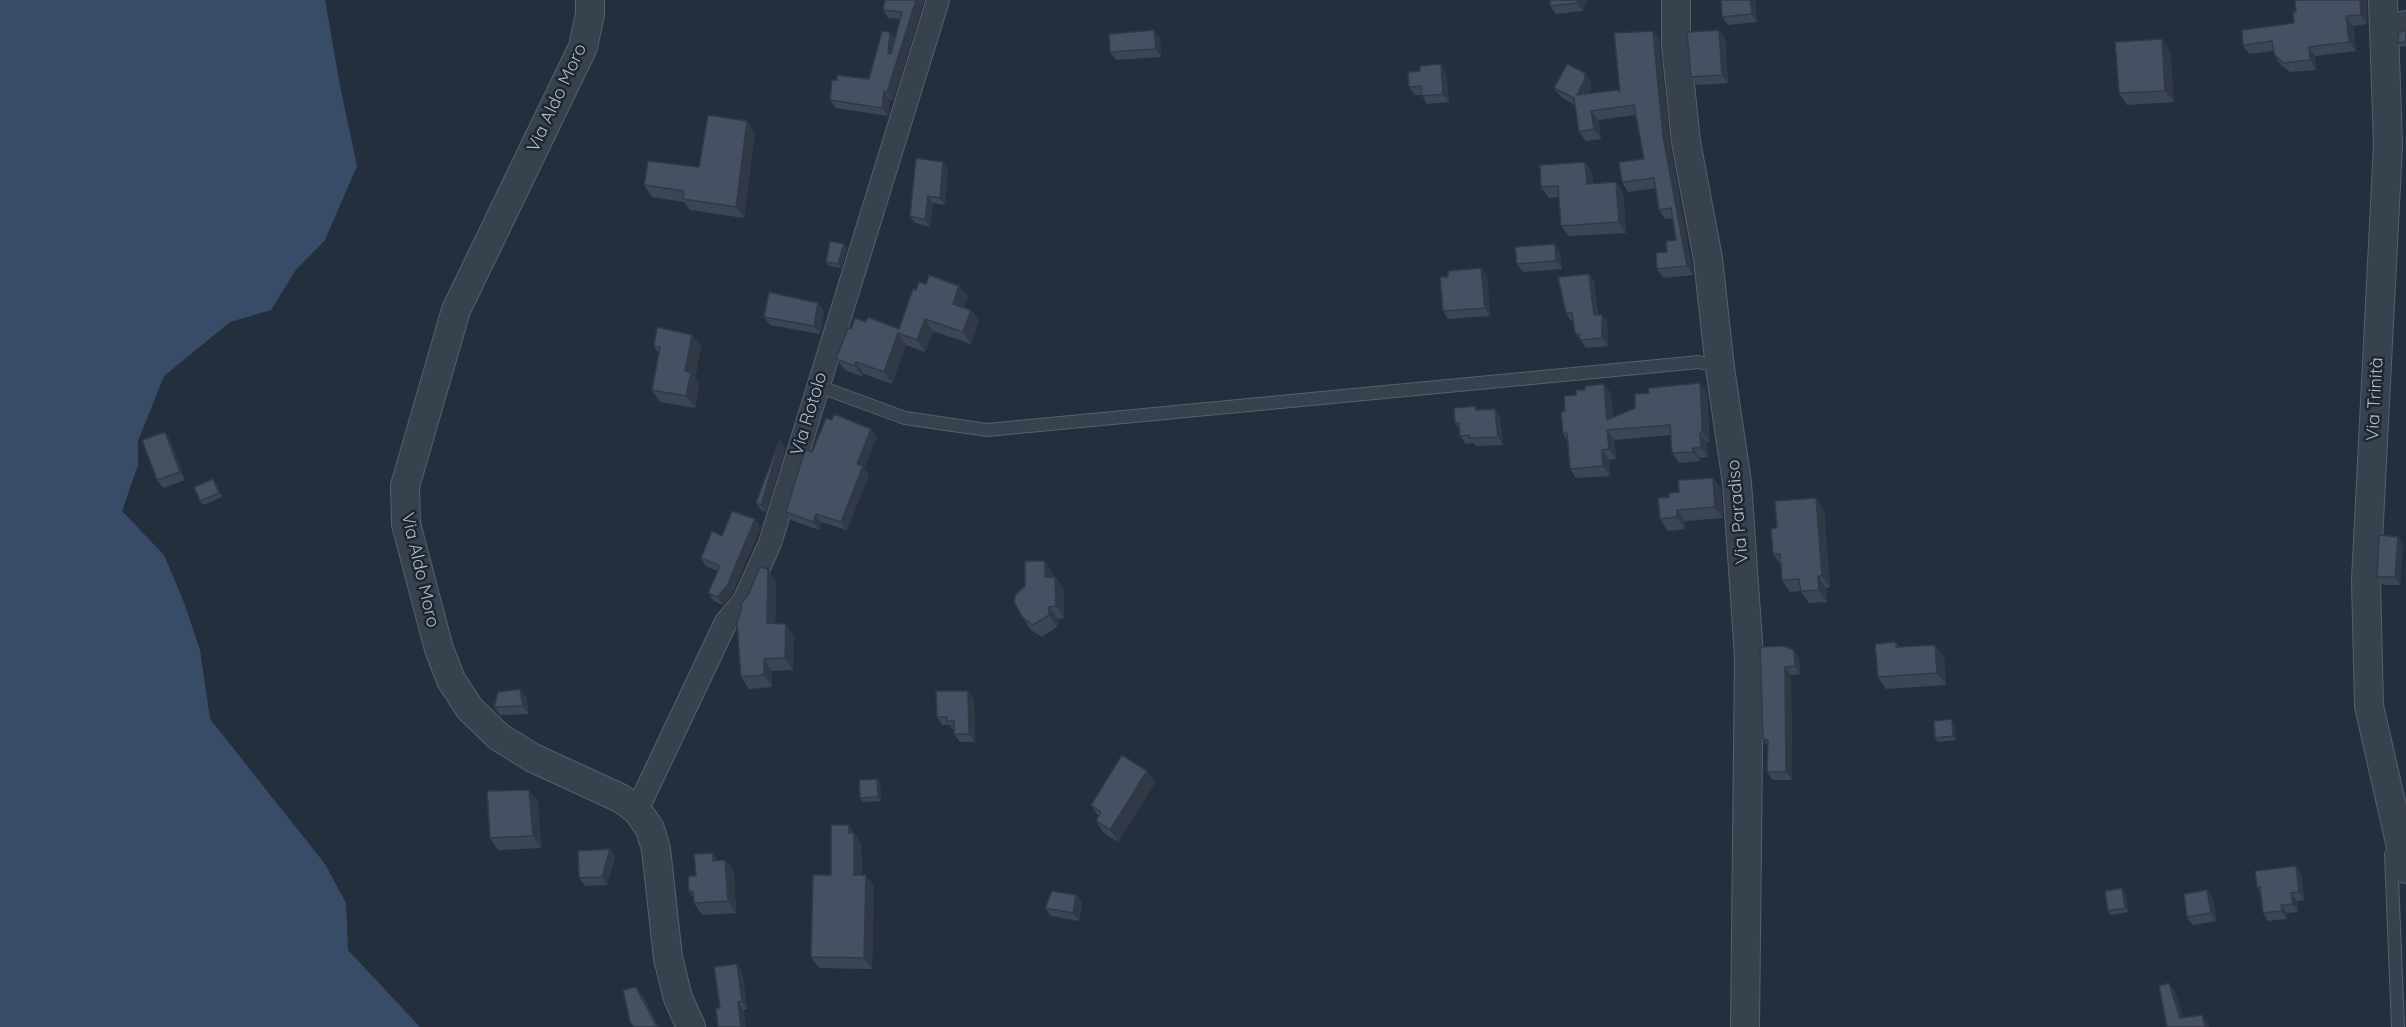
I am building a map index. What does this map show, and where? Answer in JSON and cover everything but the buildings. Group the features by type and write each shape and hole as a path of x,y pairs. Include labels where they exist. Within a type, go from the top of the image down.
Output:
{"street":[{"name":"Via Aldo Moro","path":"590,0 591,14 583,47 456,310 405,486 406,524 439,650 451,680 470,709 499,737 532,758 620,798 637,810 650,829 656,849 668,958 678,998 691,1027"},
{"name":"Via Rotolo","path":"637,810 726,622 744,601 770,543 938,0"},
{"name":"Via Paradiso","path":"1676,0 1676,45 1686,142 1708,259 1720,368 1737,483 1749,656 1745,1027"},
{"name":"Via Trinità","path":"2391,16 2388,145 2367,580 2368,706 2406,869"}],"lane":[{"path":"818,386 905,418 987,430 1699,362 1720,368"},
{"name":"Via Trinità","path":"2389,796 2398,1027"}],"water":[{"path":"0,0 325,0 357,166 325,240 295,271 271,310 230,322 164,376 138,441 138,465 122,511 164,555 183,600 200,650 210,719 325,864 346,903 348,950 420,1027 0,1027"}]}
